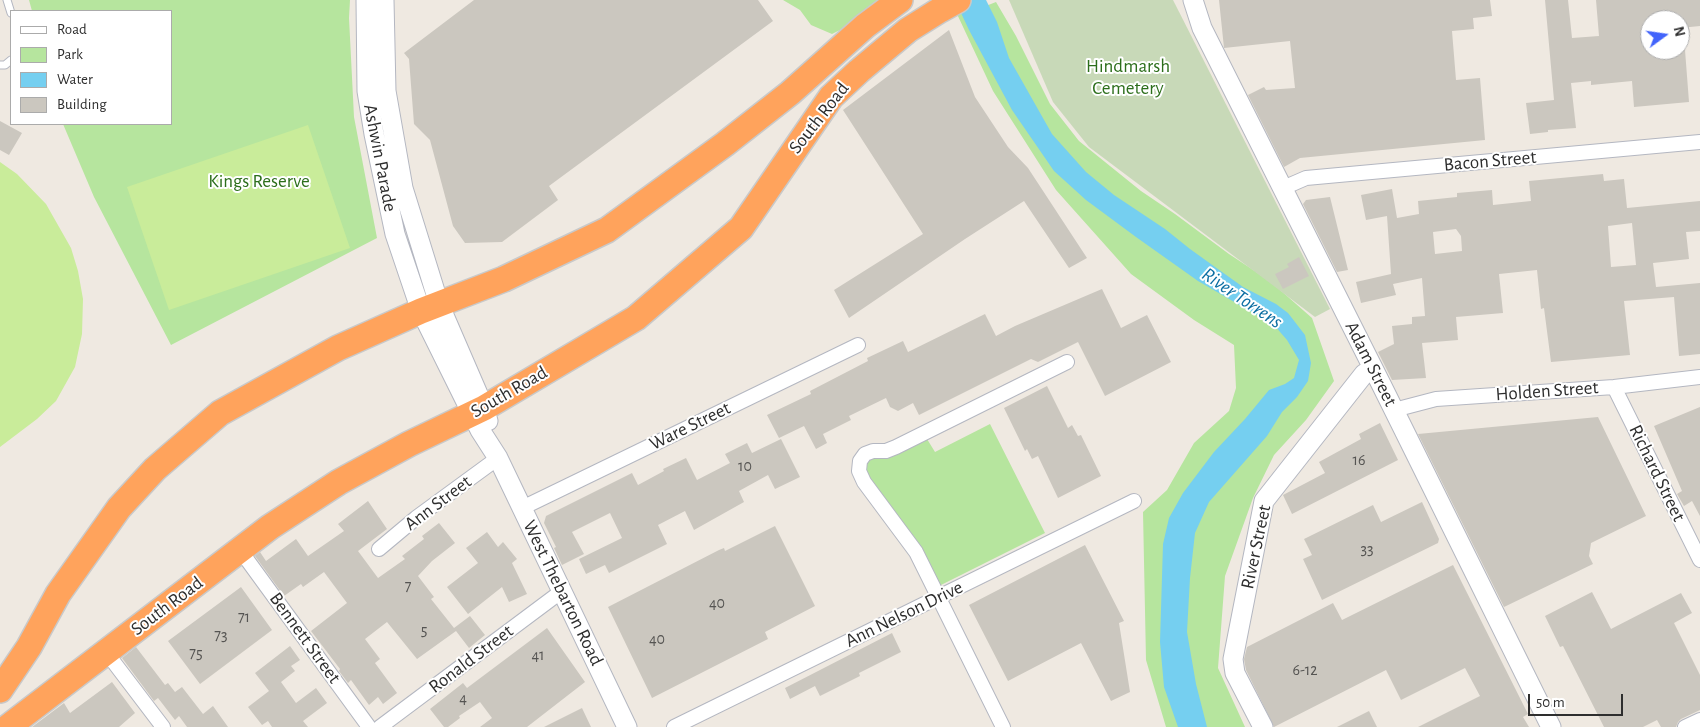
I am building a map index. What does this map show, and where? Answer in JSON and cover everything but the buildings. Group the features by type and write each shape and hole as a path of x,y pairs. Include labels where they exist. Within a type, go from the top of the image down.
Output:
{"highway":[{"name":"South Road","path":"0,690 30,647 58,594 119,508 154,468 220,413 338,348 430,308 504,279 607,230 725,144 790,93 865,26 900,0"},
{"name":"South Road","path":"13,726 106,652 270,527 339,482 409,444 478,411 636,318 741,228 830,97 908,30 952,3"}],"street":[{"name":"Ashwin Parade","path":"366,0 367,91 372,126 395,234 430,308"},
{"name":"Ashwin Parade","path":"384,0 386,92 401,179 417,235 430,308"},
{"name":"Adam Street","path":"1193,0 1202,28 1551,727"},
{"name":"Bacon Street","path":"1283,188 1306,178 1700,142"},
{"name":"West Thebarton Road","path":"430,308 498,458 627,727"},
{"name":"Ware Street","path":"522,508 858,345"},
{"path":"1003,727 916,552 864,482 859,471 861,458 869,452 886,451 896,447 1067,362"},
{"name":"River Street","path":"1263,727 1235,673 1233,659 1264,501 1364,374 1373,368"},
{"name":"Holden Street","path":"1394,410 1436,399 1614,387 1700,377"},
{"name":"Richard Street","path":"1614,387 1700,560"},
{"name":"Ann Street","path":"379,549 416,518 498,458"},
{"name":"Ann Nelson Drive","path":"674,727 1134,501"},
{"name":"Bennett Street","path":"240,550 369,727"},
{"name":"Ronald Street","path":"380,727 562,591"},
{"path":"106,652 163,727"},
{"path":"1686,727 1700,720"}],"green space":[{"name":"Kings Reserve","path":"29,0 350,0 349,18 354,117 377,238 171,345 94,197 63,125 172,125 172,10 32,10"},
{"path":"783,0 877,0 842,29 832,34 811,25 800,10"},
{"name":"Hindmarsh Cemetery","path":"1009,0 1173,0 1330,309 1315,317 1089,147 1053,102"},
{"path":"996,2 1016,36 1050,104 1079,141 1141,191 1270,281 1312,318 1334,381 1306,420 1274,455 1253,498 1225,576 1218,668 1245,727 1166,727 1146,660 1143,512 1167,490 1194,443 1229,411 1236,388 1234,345 1194,320 1131,274 1056,190 993,91 957,14 970,8 973,11"},
{"path":"308,125 350,248 169,310 127,187"},
{"path":"0,162 17,174 46,204 71,248 78,271 83,299 82,334 75,367 56,401 37,419 0,447"},
{"path":"990,424 1045,533 939,586 864,470 866,459 927,439 935,452"}],"water":[{"name":"River Torrens","path":"955,0 986,0 997,22 1009,58 1052,134 1086,172 1114,195 1165,229 1243,287 1276,304 1288,313 1305,335 1311,363 1308,381 1297,397 1282,412 1267,436 1209,502 1195,533 1187,632 1196,684 1207,727 1178,727 1164,687 1160,642 1163,544 1169,518 1183,493 1214,452 1269,390 1285,384 1294,378 1299,360 1287,340 1274,325 1198,281 1086,200 1054,171 1012,110"}]}
